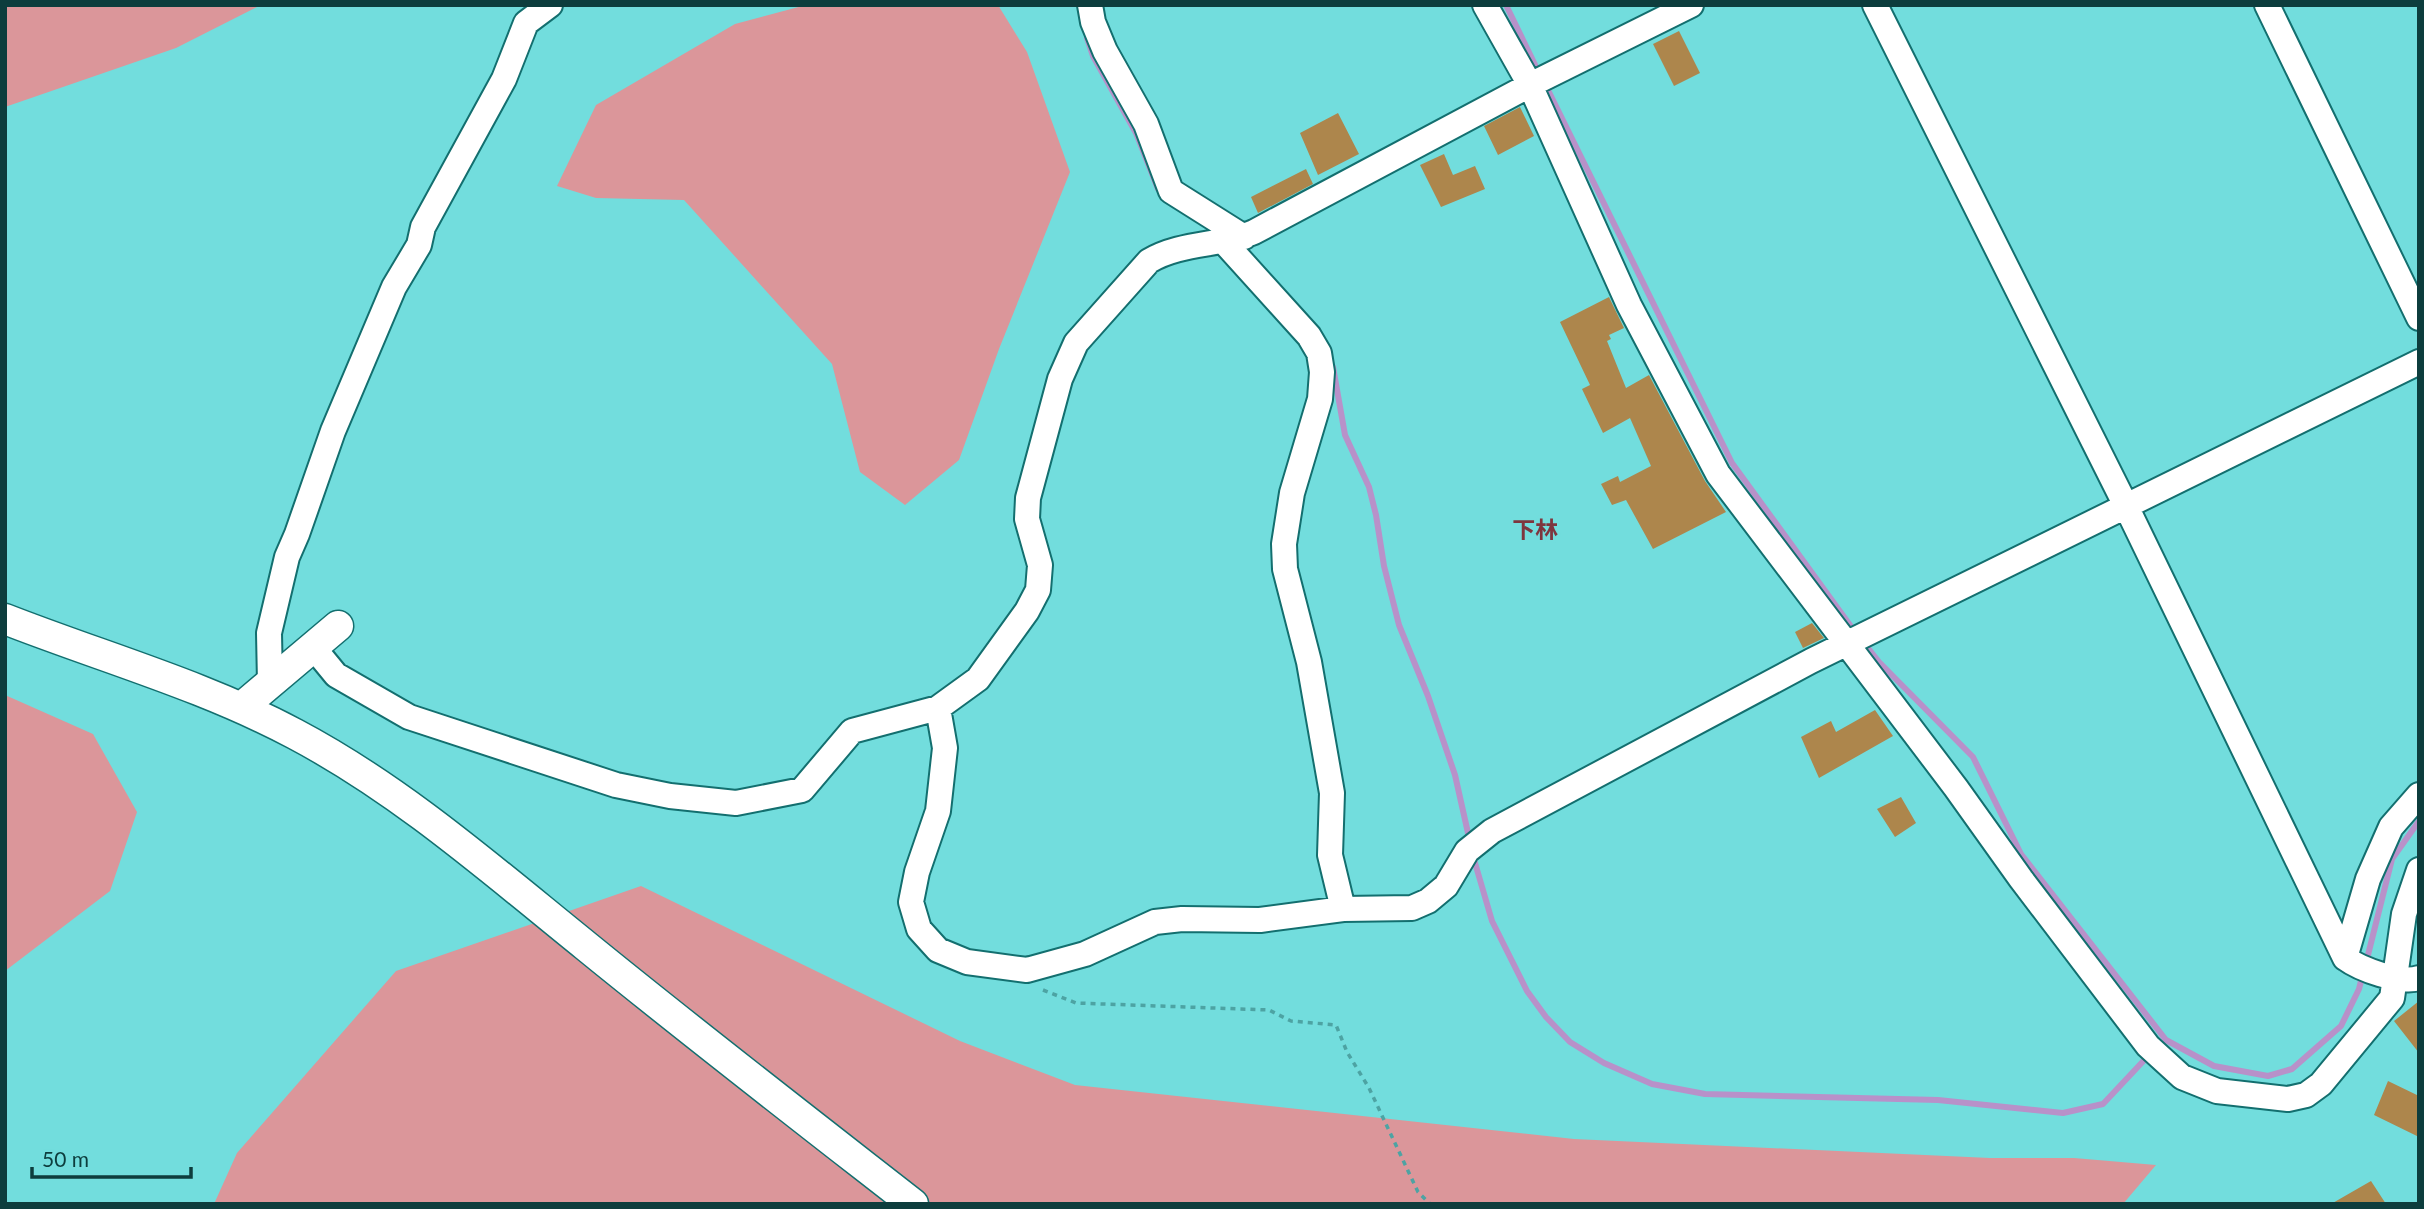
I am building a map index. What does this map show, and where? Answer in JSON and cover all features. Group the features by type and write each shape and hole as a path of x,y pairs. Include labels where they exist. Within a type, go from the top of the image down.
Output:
{"street":[{"path":"270,683 269,633 287,557 298,534 333,431 394,287 419,245 422,227 504,79 526,23 550,5"},
{"path":"1090,5 1093,22 1105,51 1146,124 1171,191 1234,239 1319,354 1322,372 1320,399 1292,493 1284,544 1285,569 1308,662 1332,793 1330,855 1343,909"},
{"path":"1485,5 1539,80 1629,306 1718,474 1856,639 2154,1052 2182,1077 2217,1091 2288,1099 2306,1095 2321,1084 2392,998 2398,976 2404,914 2419,870"},
{"path":"313,647 336,675 409,717 616,785 670,796 736,803 802,790 852,731 938,708 978,679 1027,611 1038,590 1040,565 1027,519 1028,498 1060,379 1076,343 1149,261 1162,253 1179,248 1234,239 1539,80 1691,5"},
{"path":"1875,5 2126,506 2349,961 2398,976"},
{"path":"2267,5 2419,318"},
{"path":"938,708 945,748 938,811 917,872 911,902 919,929 938,950 967,962 1027,970 1085,954 1155,922 1182,919 1260,920 1343,909 1412,908 1446,886 1472,848 1492,831 1856,639 2419,362"},
{"path":"5,620 110,656 242,707 356,770 470,853 738,1069 913,1204"},
{"path":"242,707 338,626"},
{"path":"2349,961 2368,879 2391,827 2419,795"}],"path":[{"path":"1027,970 1033,983 1047,994 1076,1003 1269,1010 1291,1021 1336,1025 1418,1192 1430,1204"}],"shaded area":[{"path":"5,5 261,5 176,48 5,107"},
{"path":"806,5 998,5 1027,52 1070,172 999,349 959,460 905,505 860,472 832,364 684,200 596,198 557,186 596,105 735,24"},
{"path":"5,695 93,734 137,812 110,891 5,971"},
{"path":"641,886 960,1041 1075,1085 1574,1139 1990,1158 2074,1158 2156,1165 2123,1204 214,1204 237,1153 396,971"}],"building":[{"path":"1679,31 1700,73 1674,86 1653,44"},
{"path":"1520,107 1534,136 1498,155 1484,126"},
{"path":"1338,113 1359,154 1318,175 1300,133"},
{"path":"1444,154 1453,175 1475,166 1485,189 1441,207 1420,165"},
{"path":"1306,169 1313,184 1258,213 1251,197"},
{"path":"1609,297 1624,328 1609,335 1611,339 1607,341 1626,388 1649,375 1705,481 1726,512 1653,549 1626,500 1612,505 1601,484 1618,476 1620,482 1651,466 1630,418 1603,433 1582,389 1590,385 1560,322"},
{"path":"1812,623 1824,638 1803,648 1795,632"},
{"path":"1875,710 1893,736 1819,778 1801,737 1831,721 1836,732"},
{"path":"1901,797 1916,823 1895,837 1877,809"},
{"path":"2419,1001 2419,1053 2394,1021"},
{"path":"2388,1081 2419,1096 2419,1137 2374,1115"},
{"path":"2371,1181 2386,1204 2331,1204"}],"waterway":[{"path":"1506,5 1539,73"},
{"path":"1087,38 1093,56 1136,133 1158,189"},
{"path":"1544,82 1732,463 1855,632"},
{"path":"1333,367 1345,435 1369,487 1384,566 1399,625 1428,696 1455,775 1470,842"},
{"path":"1864,643 1879,662 1973,757 2021,854 2166,1040 2214,1066 2268,1076 2292,1069 2341,1026 2359,989 2363,973"},
{"path":"2366,963 2392,859 2419,821"},
{"path":"1473,856 1492,921 1527,991 1546,1017 1570,1042 1604,1063 1652,1084 1705,1094 1938,1100 2063,1113 2103,1104 2149,1055"}],"district":[{"name":"下林","path":"1535,530"}]}
